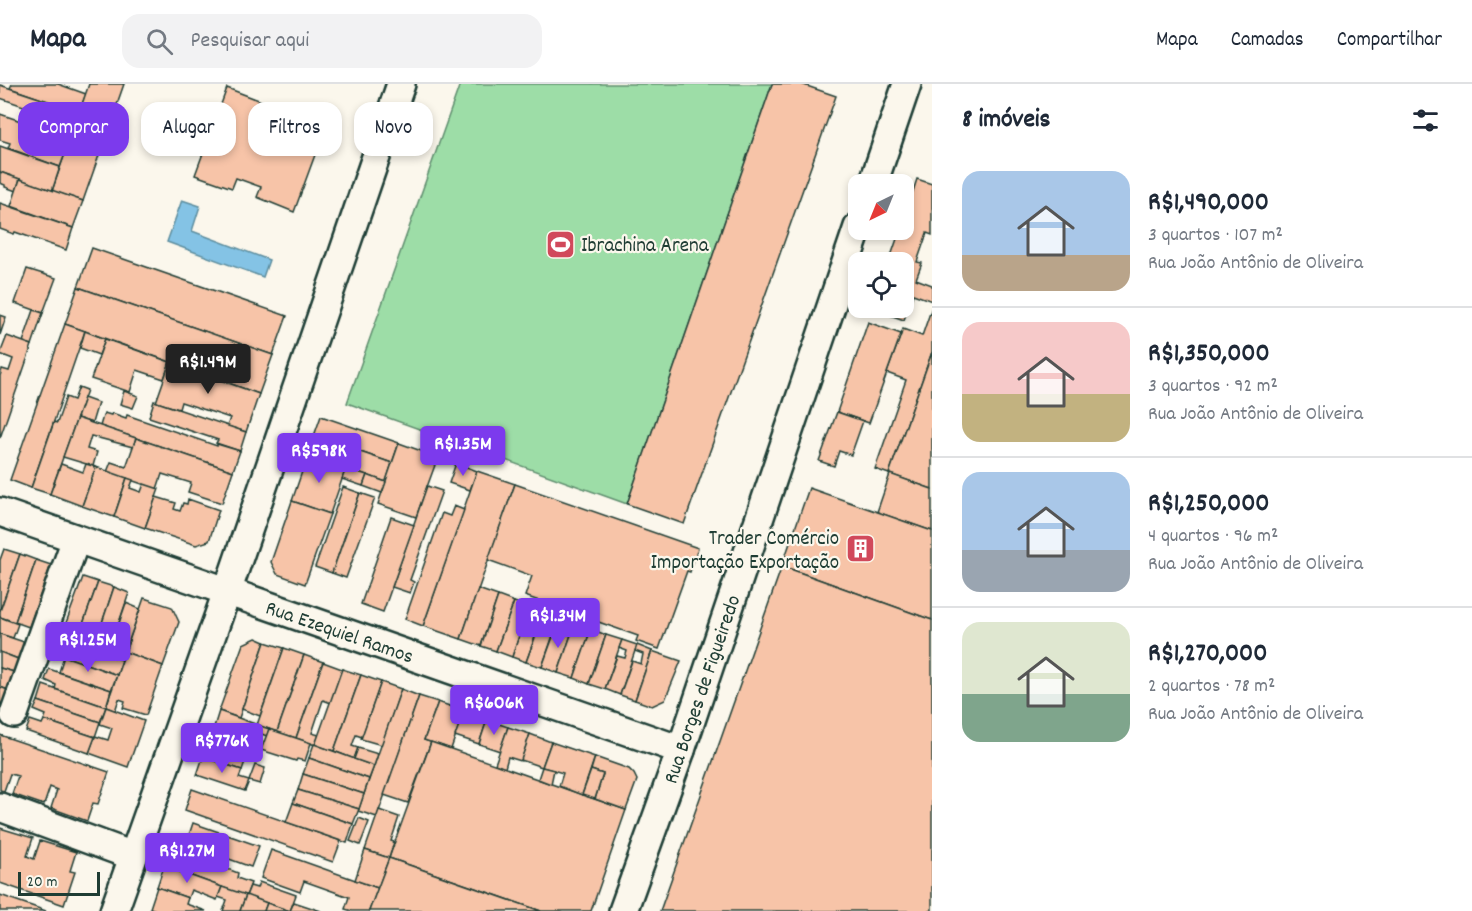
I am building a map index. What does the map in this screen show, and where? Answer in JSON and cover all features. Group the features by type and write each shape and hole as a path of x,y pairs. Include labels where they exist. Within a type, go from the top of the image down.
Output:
{"street":[{"path":"114,911 227,592 401,84"},
{"path":"876,174 907,84"},
{"name":"Rua Borges de Figueiredo","path":"623,911 681,750 854,240"},
{"name":"Rua Ezequiel Ramos","path":"0,512 681,750"},
{"path":"14,714 76,539"},
{"path":"0,807 133,856"}],"green space":[{"name":"Ibrachina Arena","path":"460,84 772,84 627,504 347,403"}],"water":[{"path":"182,200 200,206 192,231 269,260 263,277 167,242"}],"building":[{"path":"12,84 58,84 86,94 83,102 50,102 10,88"},
{"path":"89,84 124,84 118,102 83,102"},
{"path":"772,84 801,84 836,96 684,524 627,504"},
{"path":"0,85 48,101 18,102 18,104 0,98"},
{"path":"227,88 264,102 248,102 248,156 315,156 294,212 257,197 261,187 236,178 232,188 195,175 202,156 236,156 236,102 222,102"},
{"path":"0,114 18,120 18,152 8,148 10,143 0,140"},
{"path":"0,146 18,152 18,156 29,156 60,167 52,191 0,172"},
{"path":"30,156 64,156 60,167"},
{"path":"64,156 99,156 83,201 52,191"},
{"path":"0,172 20,179 16,191 0,183"},
{"path":"20,179 83,201 73,228 11,206"},
{"path":"917,179 932,184 932,235 927,233 917,262 922,263 916,279 932,285 932,301 914,294 914,252 892,252 897,240 914,240 914,188"},
{"path":"0,203 73,228 66,250 0,229"},
{"path":"92,248 287,316 273,355 78,287"},
{"path":"27,269 56,278 43,313 15,303"},
{"path":"78,287 273,355 259,394 65,324"},
{"path":"932,307 932,352 889,474 875,469 906,380 887,373 903,329 922,336"},
{"path":"34,310 43,313 32,345 23,342"},
{"path":"0,315 6,317 0,335"},
{"path":"868,322 901,334 869,423 837,412"},
{"path":"65,324 85,331 31,488 10,480"},
{"path":"85,331 105,339 99,355 80,348"},
{"path":"7,336 32,345 0,438 0,376 2,369 9,371 13,359 0,354"},
{"path":"105,339 170,362 164,379 137,370 130,392 91,379"},
{"path":"932,352 932,489 889,474"},
{"path":"170,362 259,394 246,432 227,426 230,418 181,402 179,409 156,402"},
{"path":"79,387 87,390 50,494 31,488 54,422 57,423 66,397 74,400"},
{"path":"124,391 138,396 133,408 120,404"},
{"path":"84,398 98,403 92,423 77,418"},
{"path":"154,401 246,432 240,451 216,443 218,440 149,417"},
{"path":"837,412 863,421 851,455 839,451 834,466 819,461"},
{"path":"104,413 126,418 127,415 217,446 217,444 240,451 233,471 100,426"},
{"path":"321,416 399,443 392,463 314,436"},
{"path":"77,418 136,438 133,447 91,436 87,449 97,452 93,466 63,457"},
{"path":"314,436 392,463 386,482 308,454"},
{"path":"136,438 233,471 222,503 188,492 191,483 162,474 157,489 107,472 111,462 126,467"},
{"path":"399,443 438,457 416,517 378,504"},
{"path":"308,454 346,468 330,514 292,501"},
{"path":"456,463 477,471 470,490 449,483"},
{"path":"61,464 83,472 86,464 96,467 82,506 50,494"},
{"path":"96,467 127,478 114,517 82,506"},
{"path":"346,468 367,475 363,486 342,479"},
{"path":"477,471 515,484 461,639 423,626"},
{"path":"890,474 932,489 932,531 877,512"},
{"path":"367,475 386,482 382,493 363,486"},
{"path":"127,478 133,480 130,488 141,492 144,484 159,489 145,528 114,517"},
{"path":"515,484 698,548 690,572 687,571 659,649 636,641 638,636 525,596 532,576 488,560"},
{"path":"427,486 442,491 410,580 414,582 410,593 392,587"},
{"path":"343,487 360,493 332,573 315,567"},
{"name":"Trader Comércio Importação Exportação","path":"809,488 932,531 932,620 782,566"},
{"path":"360,493 375,498 346,578 332,573"},
{"path":"156,497 176,503 174,509 180,511 183,503 187,504 188,499 219,510 209,541 196,545 145,528"},
{"path":"292,501 330,514 305,584 277,574 271,562"},
{"path":"454,506 464,510 423,626 405,619 442,513 450,516"},
{"path":"391,517 414,525 383,612 361,604"},
{"path":"4,549 20,554 0,611 0,560"},
{"path":"20,554 36,560 15,622 0,617 0,611"},
{"path":"36,560 51,565 29,627 15,622"},
{"path":"782,566 932,620 932,911 660,911"},
{"path":"83,577 98,582 76,644 60,639"},
{"path":"98,582 114,587 93,650 76,644"},
{"path":"114,587 129,593 108,655 93,650"},
{"path":"478,589 498,596 481,646 461,639"},
{"path":"498,596 514,602 496,651 481,646"},
{"path":"144,598 172,607 179,622 163,666 125,652"},
{"path":"514,602 529,607 512,657 496,651"},
{"path":"126,603 140,609 122,660 108,655"},
{"path":"538,611 544,612 526,662 512,657 524,621 533,625"},
{"path":"551,615 559,618 542,667 526,662 539,627 546,629"},
{"path":"0,617 18,624 13,638 0,634"},
{"path":"566,621 575,623 558,673 542,667 554,634 561,637"},
{"path":"575,623 591,629 574,678 558,673"},
{"path":"591,629 606,635 589,684 574,678"},
{"path":"0,634 24,642 18,659 0,652"},
{"path":"606,635 622,640 605,689 589,684"},
{"path":"256,638 265,642 239,718 219,711 243,644"},
{"path":"60,639 122,660 117,675 55,653"},
{"path":"622,640 637,645 620,695 605,689 617,656 625,658 627,651 619,648"},
{"path":"265,642 284,648 260,716 242,709"},
{"path":"637,645 652,651 635,700 620,695 632,661 641,664 643,654 635,651"},
{"path":"284,648 304,655 277,732 257,725"},
{"path":"652,651 681,661 665,700 652,706 635,700"},
{"path":"0,652 18,659 14,672 0,668"},
{"path":"125,652 163,666 146,715 123,708 125,701 119,699 115,711 106,707"},
{"path":"304,655 323,662 296,738 277,732"},
{"path":"64,656 117,675 111,690 59,672"},
{"path":"323,662 342,669 331,703 323,700 312,733 319,735 315,745 296,738"},
{"path":"0,668 14,672 8,690 0,687"},
{"path":"49,669 111,690 106,707 55,689 56,685 45,680"},
{"path":"342,669 361,675 334,751 315,745"},
{"path":"361,675 381,682 362,737 356,735 352,746 358,748 354,759 334,751"},
{"path":"381,682 401,689 382,745 361,739"},
{"path":"43,685 106,707 100,722 38,701"},
{"path":"0,687 8,690 2,705 0,704"},
{"path":"401,689 419,696 377,817 358,811"},
{"path":"419,696 438,702 424,740 431,742 408,803 384,795"},
{"path":"38,701 100,722 95,737 44,720 46,715 34,710"},
{"path":"438,702 464,711 451,749 424,740"},
{"path":"106,707 144,721 128,767 89,753 95,736 108,740 112,728 100,724"},
{"path":"219,711 269,729 267,736 256,732 253,741 214,727"},
{"path":"464,711 487,720 479,744 455,736"},
{"path":"30,720 42,724 44,720 95,737 89,753 26,731"},
{"path":"487,720 508,727 500,751 479,744"},
{"path":"214,727 253,741 250,749 260,752 257,759 208,743"},
{"path":"508,727 530,734 521,761 508,757 505,768 495,764"},
{"path":"269,729 311,743 305,761 297,759 296,761 261,750"},
{"path":"530,734 551,742 542,767 521,760"},
{"path":"0,735 109,772 98,804 93,803 87,821 51,808 57,790 50,787 44,805 12,794 18,776 10,774 4,791 0,790"},
{"path":"431,742 626,810 591,911 541,911 389,858"},
{"path":"551,742 595,757 582,795 559,786 563,773 542,767"},
{"path":"208,743 247,756 242,770 203,757"},
{"path":"314,744 374,766 369,779 309,758"},
{"path":"358,748 378,754 374,766 354,759"},
{"path":"203,757 242,770 239,778 249,781 245,791 197,775"},
{"path":"595,757 629,769 634,774 637,780 626,810 595,799 603,774 591,770"},
{"path":"309,758 369,779 364,794 303,774"},
{"path":"255,765 265,768 260,784 249,781"},
{"path":"542,767 554,770 551,784 538,779"},
{"path":"591,770 603,774 595,799 582,795"},
{"path":"303,774 364,794 359,809 298,790"},
{"path":"192,789 341,841 333,862 185,810"},
{"path":"298,790 359,809 353,824 293,803"},
{"path":"293,803 353,824 347,843 286,822"},
{"path":"379,810 399,817 391,841 394,842 389,858 365,850"},
{"path":"359,818 369,822 360,845 350,841"},
{"path":"193,823 259,846 251,867 207,851 204,859 186,852 191,839 188,838"},
{"path":"0,828 33,838 27,856 34,859 40,841 76,852 70,871 75,872 64,905 0,883"},
{"path":"171,847 238,873 237,878 251,883 246,896 164,866"},
{"path":"271,850 378,888 369,911 345,909 349,897 304,881 300,892 261,878"},
{"path":"365,850 389,858 378,888 355,880"},
{"path":"389,858 541,911 369,911"},
{"path":"164,866 222,887 217,900 191,890 188,898 157,887"},
{"path":"259,882 296,895 290,911 246,896 250,886 257,888"},
{"path":"157,887 188,898 186,904 206,911 159,911 150,908"},
{"path":"222,887 246,895 240,911 223,911 227,900 218,897"},
{"path":"0,895 46,911 0,911"},
{"path":"246,895 267,903 264,911 240,911"},
{"path":"294,902 321,911 290,911"},
{"path":"267,903 290,911 264,911"}],"place":[{"name":"Ibrachina Arena","path":"560,244"},
{"name":"Trader Comércio Importação Exportação","path":"860,549"}]}
